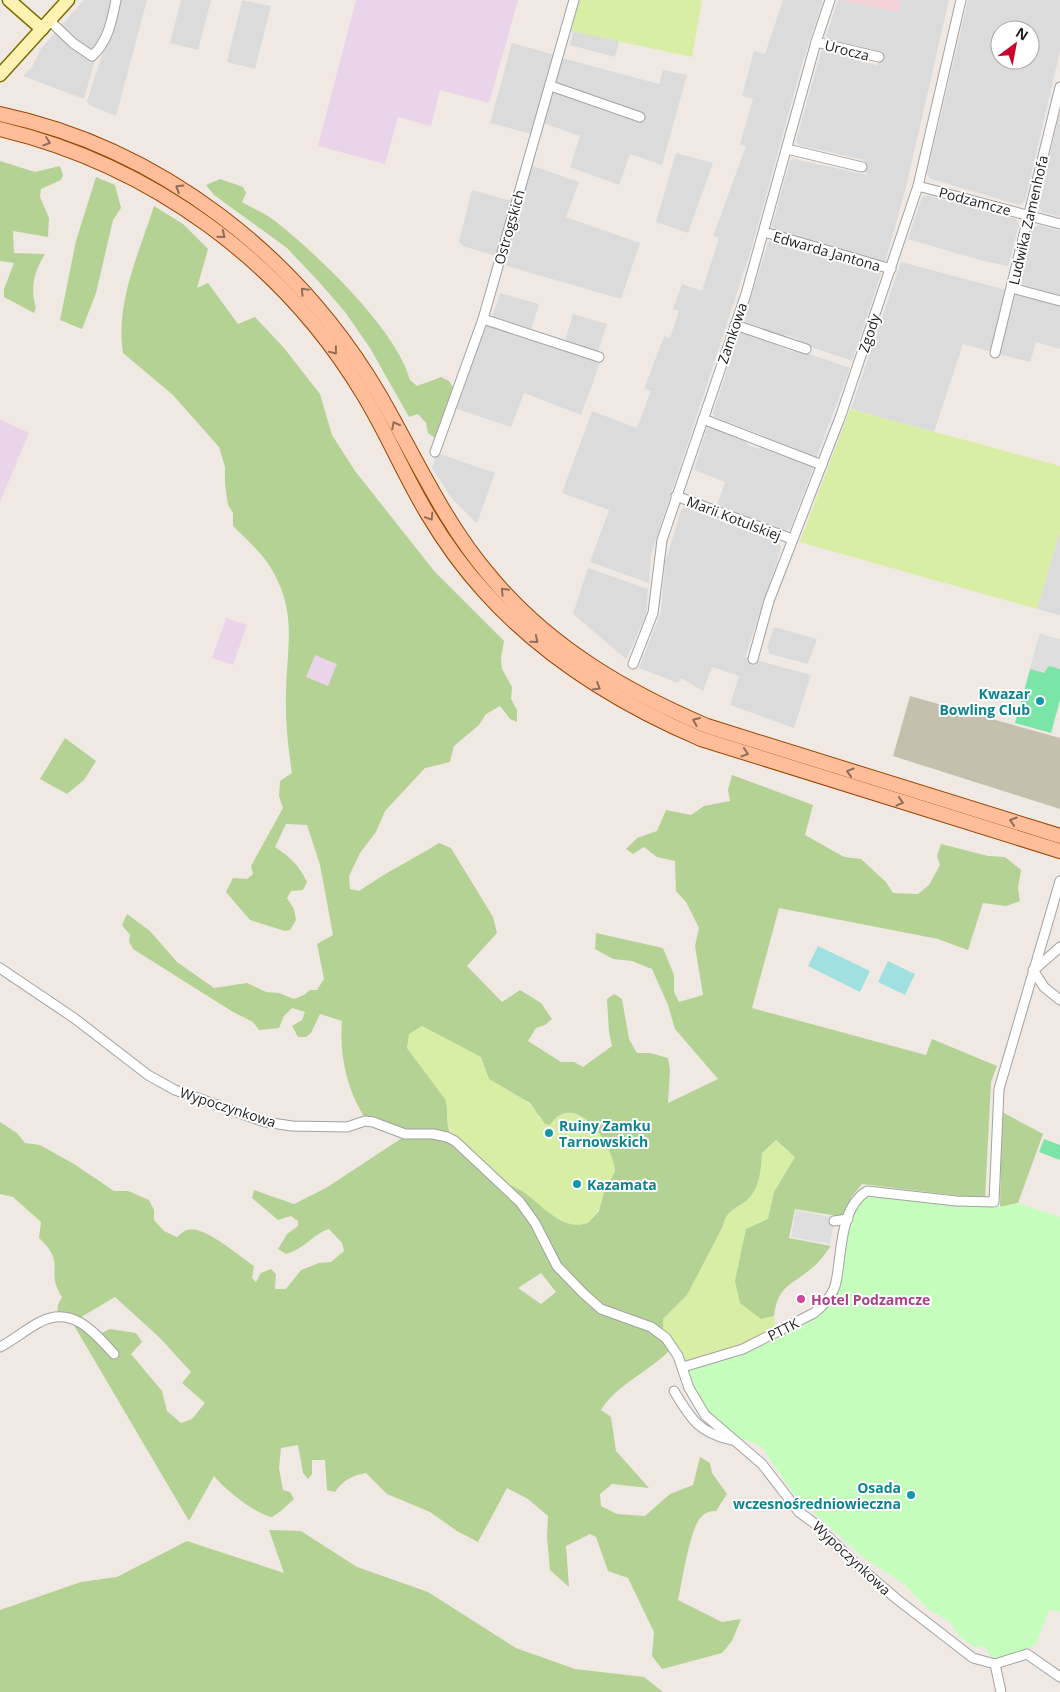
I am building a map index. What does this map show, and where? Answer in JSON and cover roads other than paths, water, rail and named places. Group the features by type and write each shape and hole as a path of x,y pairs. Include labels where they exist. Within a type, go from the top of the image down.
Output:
{"main road":[{"path":"9,0 46,25"},
{"path":"0,76 68,0"},
{"path":"2,114 54,128 117,154 196,199 268,254 312,300 352,352 379,395 443,513 475,558 523,611 594,668 656,704 707,726 1060,836"},
{"path":"0,129 62,147 124,172 215,229 278,283 340,358 367,401 427,514 465,568 515,623 588,681 662,722 701,739 1060,851"}],"street":[{"path":"46,25 92,56 106,39 116,0"},
{"name":"Ostrogskich","path":"436,452 483,319 574,0"},
{"name":"Zamkowa","path":"633,664 653,613 662,540 735,325 764,232 816,42 830,0"},
{"name":"Zgody","path":"753,659 769,601 822,465 918,186 961,0"},
{"name":"Urocza","path":"816,42 879,57"},
{"path":"551,86 640,117"},
{"name":"Ludwika Zamenhofa","path":"995,353 1060,87"},
{"path":"787,149 862,167"},
{"name":"Podzamcze","path":"918,186 1060,224"},
{"name":"Edwarda Jantona","path":"764,232 890,269"},
{"path":"1012,288 1060,301"},
{"path":"483,319 598,357"},
{"path":"735,325 806,349"},
{"path":"703,419 822,465"},
{"name":"Marii Kotulskiej","path":"676,496 792,539"},
{"path":"1060,881 1034,970 1044,987 1060,1000"},
{"path":"1034,970 1060,947"},
{"name":"Wypoczynkowa","path":"0,968 12,979 74,1018 148,1075 175,1090 265,1122 292,1126 347,1127 365,1121 405,1134 447,1137 465,1149 520,1202 535,1223 557,1266 583,1293 600,1309 659,1332 672,1346 683,1367 689,1388 706,1415 762,1464 799,1512 814,1523 871,1578 973,1658 995,1664"},
{"name":"PTTK","path":"683,1367 743,1349 814,1313 822,1306 836,1283 840,1247 848,1219 860,1197 867,1192 873,1191 956,1201 994,1202 1000,1089 1034,970"},
{"path":"834,1221 848,1219"},
{"path":"0,1347 39,1322 50,1317 66,1315 95,1334 114,1354"},
{"path":"674,1391 688,1415 710,1435 734,1441"},
{"path":"1001,1692 995,1664 1027,1654 1060,1677"}],"water":[{"path":"818,946 870,971 860,992 808,966"},
{"path":"888,961 915,974 905,995 878,982"}],"place":[{"name":"Kwazar Bowling Club","path":"1040,701"},
{"name":"Ruiny Zamku Tarnowskich","path":"549,1133"},
{"name":"Kazamata","path":"577,1184"},
{"name":"Hotel Podzamcze","path":"801,1299"},
{"name":"Osada wczesnośredniowieczna","path":"911,1495"}]}
